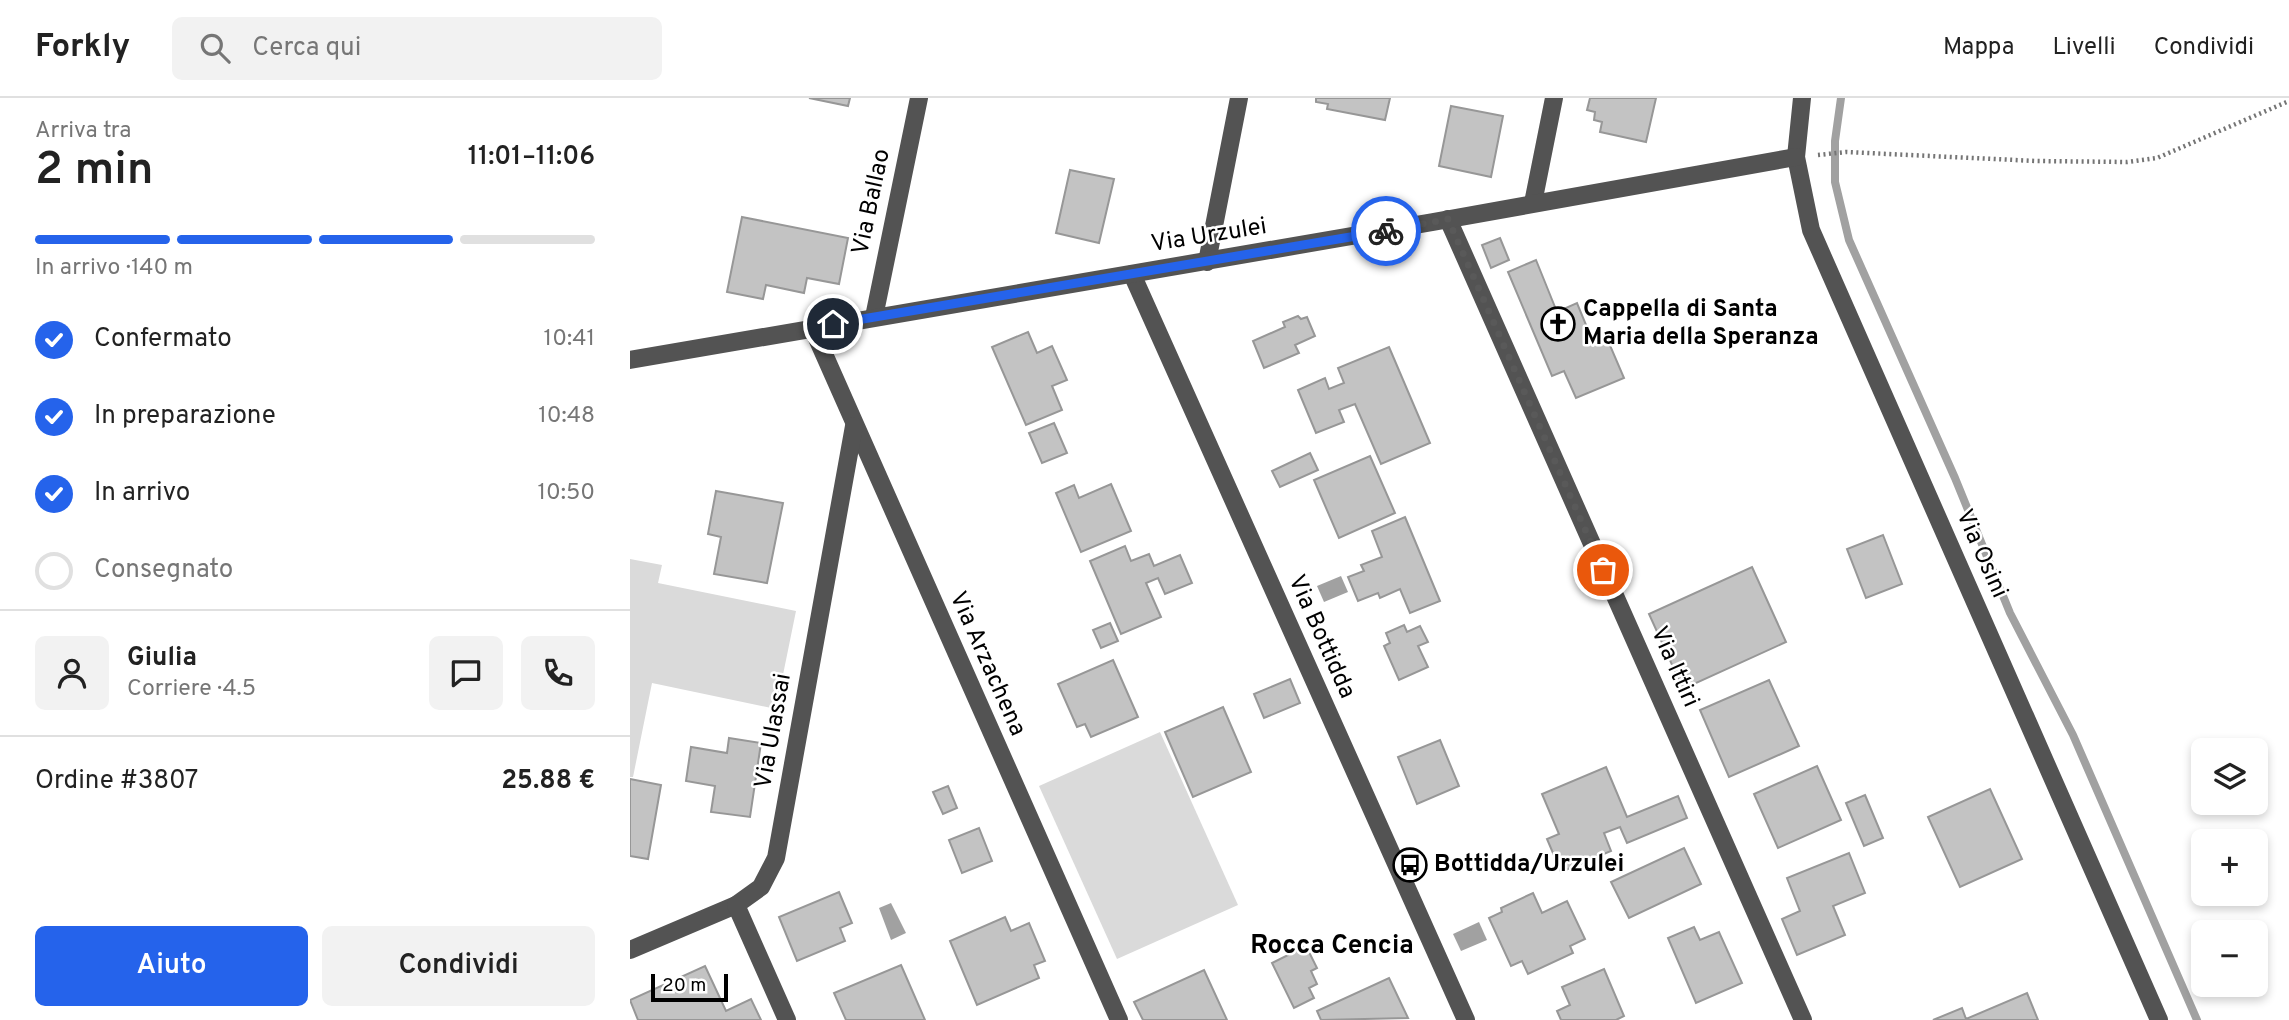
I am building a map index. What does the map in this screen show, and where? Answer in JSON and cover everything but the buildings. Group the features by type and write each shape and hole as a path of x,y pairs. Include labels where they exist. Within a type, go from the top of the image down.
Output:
{"street":[{"name":"Via Ballao","path":"874,317 919,98"},
{"path":"1207,262 1239,98"},
{"path":"1533,203 1554,98"},
{"name":"Via Osini","path":"1802,98 1796,157 1811,230 2160,1020"},
{"name":"Via Urzulei","path":"630,360 1207,262 1796,157"},
{"name":"Via Ittiri","path":"1448,219 1803,1020"},
{"name":"Via Bottidda","path":"1132,274 1466,1020"},
{"name":"Via Arzachena","path":"812,327 1119,1020"},
{"name":"Via Ulassai","path":"630,950 736,905 761,887 776,858 854,426"},
{"path":"736,905 787,1020"}],"path":[{"path":"1826,154 1846,152 2127,162 2174,154 2289,101"}],"shaded area":[{"path":"630,559 662,565 658,583 796,611 776,709 652,683 633,777 630,777"},
{"path":"1341,576 1348,592 1324,602 1317,586"},
{"path":"1160,732 1238,905 1117,959 1039,786"},
{"path":"891,903 906,933 891,940 879,908"},
{"path":"1479,922 1487,940 1461,951 1453,934"}],"waterway":[{"path":"1841,98 1835,141 1835,182 1849,240 1955,478 2010,613 2073,735 2197,1020"}],"way so far":[{"path":"1386,231 1448,219 1603,570"}],"place":[{"name":"Cappella di Santa Maria della Speranza","path":"1558,324"},
{"name":"Bottidda/Urzulei","path":"1410,865"}],"district":[{"name":"Rocca Cencia","path":"1332,946"}],"route":[{"path":"833,324 1386,231"}]}
